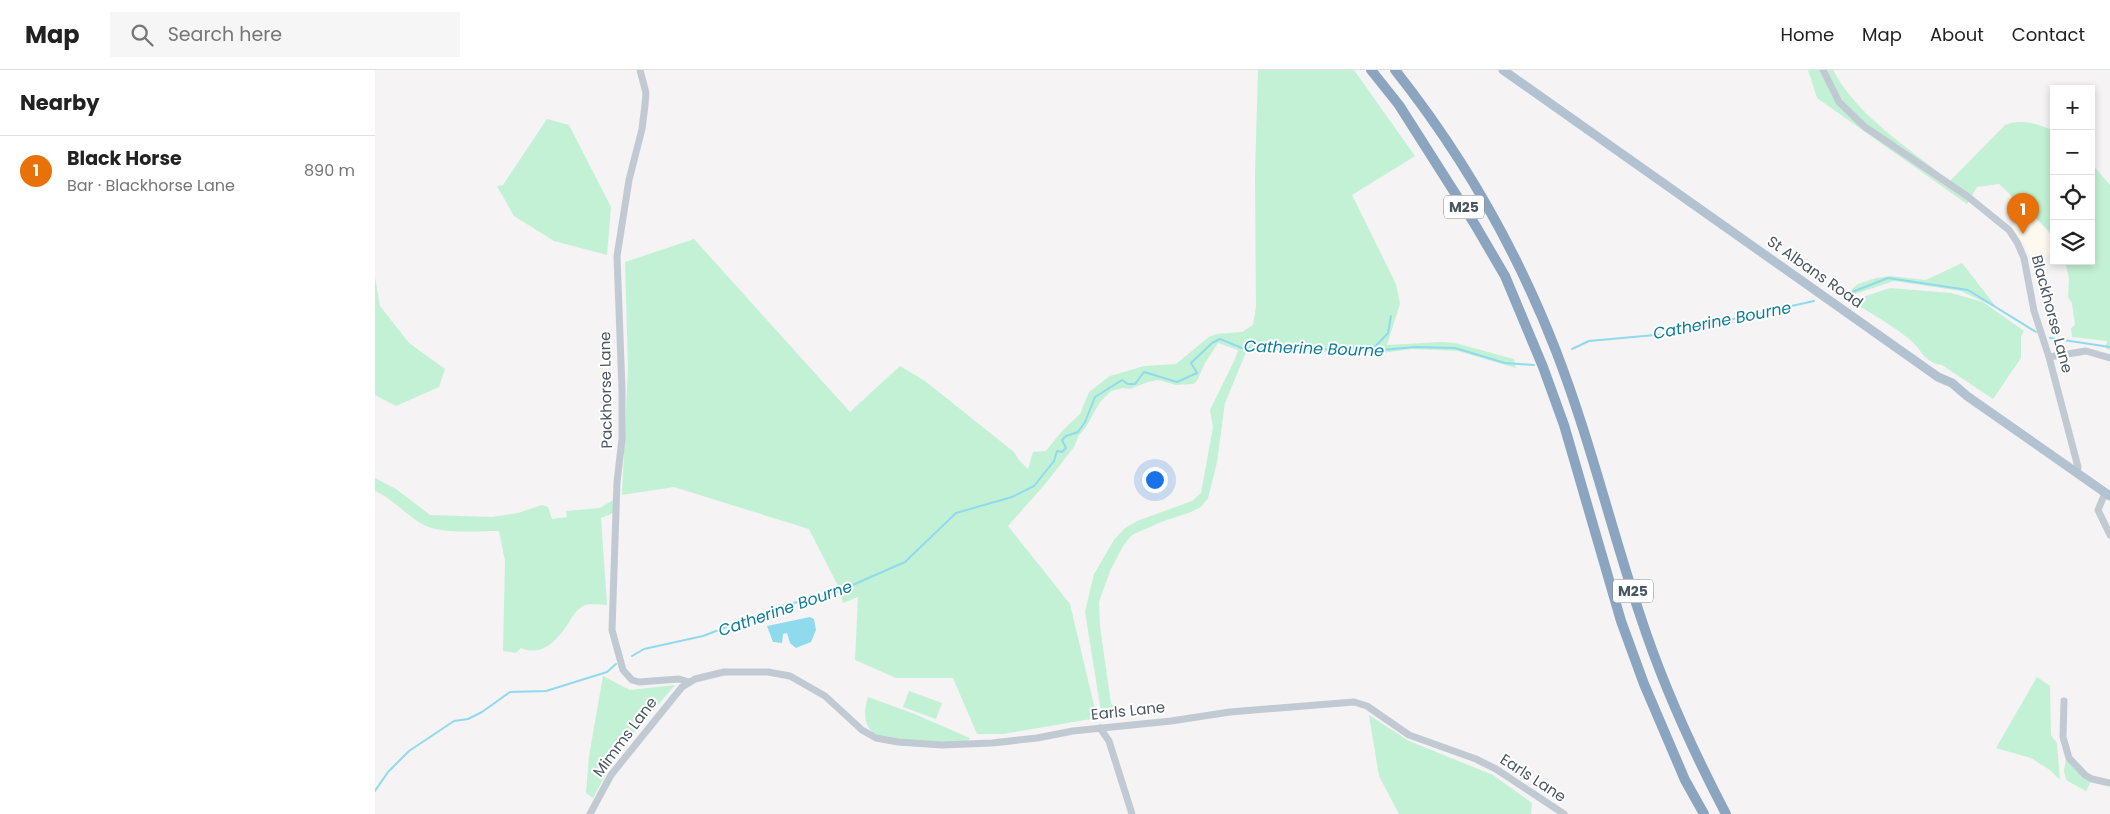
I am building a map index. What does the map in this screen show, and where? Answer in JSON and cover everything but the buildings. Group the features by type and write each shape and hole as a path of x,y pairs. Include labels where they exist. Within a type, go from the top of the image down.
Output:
{"highway":[{"name":"M25","path":"1371,70 1399,105 1474,223 1505,276 1539,355 1564,425 1628,639 1644,684 1681,772 1704,814"},
{"name":"M25","path":"1395,70 1432,119 1491,209 1528,284 1556,349 1593,456 1640,616 1661,675 1702,769 1726,814"}],"main road":[{"name":"St Albans Road","path":"1503,70 1938,376 1952,383 1967,396 2107,495"}],"street":[{"name":"Packhorse Lane","path":"640,70 646,93 645,105 642,129 629,180 617,256 622,429 615,510 615,576 612,630 623,670 632,680 639,682 679,679 689,682"},
{"name":"Blackhorse Lane","path":"1823,70 1839,102 1865,127 1967,196 2009,230 2024,258 2034,311 2049,357 2075,452 2078,467 2077,474"},
{"path":"2049,357 2086,351 2110,358"},
{"path":"2107,495 2098,510 2110,535"},
{"name":"Earls Lane","path":"689,682 724,672 768,672 791,676 825,696 862,730 876,738 897,742 942,745 992,743 1230,712 1354,702 1367,706 1409,735 1476,759 1496,769 1563,814"},
{"name":"Mimms Lane","path":"591,814 611,775 675,695 689,682"},
{"path":"2064,701 2063,738 2069,758 2085,775 2092,779 2110,783"},
{"path":"1109,741 1116,726"},
{"path":"1100,728 1109,741 1132,814"}],"shaded area":[{"path":"2024,208 2050,234 2050,254 2031,260 2023,242 2021,242 2012,227"}],"green space":[{"path":"1258,70 1354,70 1415,156 1352,195 1396,284 1400,304 1387,345 1455,343 1514,359 1516,368 1458,351 1413,349 1381,353 1247,350 1225,403 1217,462 1208,498 1201,507 1191,512 1161,522 1132,535 1123,546 1110,571 1099,602 1100,626 1111,704 1126,715 1102,718 1085,612 1094,574 1114,540 1124,529 1137,521 1192,501 1201,493 1213,427 1210,410 1238,350 1218,343 1205,363 1197,381 1193,384 1176,385 1158,380 1130,389 1123,388 1111,391 1100,402 1086,427 1079,435 1074,447 1046,483 1008,526 1070,604 1097,718 1003,734 977,734 953,678 896,678 855,660 858,597 843,603 838,586 809,529 674,487 622,495 628,368 625,262 694,239 850,412 900,366 925,381 1014,452 1028,469 1033,452 1046,451 1062,431 1080,414 1089,392 1110,376 1144,366 1176,364 1209,337 1216,334 1242,332 1253,325 1256,307 1255,175"},
{"path":"1808,70 1833,70 1855,102 1870,117 1885,131 1950,181 2005,125 2023,122 2050,129 2050,233 1999,184 1977,187 1967,204 1817,98"},
{"path":"547,119 569,125 611,207 607,255 554,241 514,216 497,186 503,185"},
{"path":"2095,168 2110,185 2110,350 2105,348 2107,341 2072,337 2071,328 2075,325 2072,303 2068,297 2069,279 2066,265 2095,265"},
{"path":"1962,263 1997,308 1961,291 1894,281 1840,299 1858,284 1876,278 1890,276 1926,280"},
{"path":"375,277 380,306 409,343 445,369 439,387 396,406 375,395"},
{"path":"1890,288 1951,293 1983,302 2024,331 2021,337 2021,358 1993,399 1942,365 1931,361 1902,334 1851,301"},
{"path":"375,478 396,489 430,515 492,517 518,513 542,505 548,507 552,519 567,517 566,511 600,508 613,500 613,513 601,518 607,605 583,606 574,614 559,636 542,649 529,650 521,648 516,653 503,651 505,561 499,531 471,532 433,529 413,518 382,494 375,491"},
{"path":"603,676 630,690 675,685 619,750 593,798 586,793 589,756"},
{"path":"2037,677 2050,686 2051,735 2057,743 2060,780 2050,770 2031,758 1996,748"},
{"path":"909,691 942,703 936,719 903,707"},
{"path":"868,697 912,713 970,738 967,742 930,743 900,741 876,734 869,728 865,717"},
{"path":"1369,715 1409,741 1493,775 1532,803 1531,814 1399,814 1379,776"},
{"path":"2066,759 2083,777 2091,781 2086,791 2066,780 2064,771"}],"water":[{"path":"810,617 814,619 816,630 811,642 796,648 790,643 787,633 783,634 782,643 773,642 767,626"}],"waterway":[{"name":"Catherine Bourne","path":"1842,296 1888,278 1968,290 2036,332"},
{"name":"Catherine Bourne","path":"1572,349 1589,341 1666,334 1814,301"},
{"path":"1372,350 1388,333 1391,316"},
{"name":"Catherine Bourne","path":"2050,338 2110,347"},
{"name":"Catherine Bourne","path":"632,656 644,649 703,636 785,605 832,594 905,562 956,513 1012,497 1034,486 1054,461 1057,451 1062,452 1066,448 1062,440 1066,436 1078,432 1085,422 1095,397 1122,380 1128,384 1135,384 1144,372 1177,382 1197,373 1191,363 1212,343 1220,339 1242,348 1382,350 1414,347 1455,348 1505,363 1534,365"},
{"path":"375,791 388,772 409,751 454,721 468,719 482,712 510,692 546,691 607,672 616,664"}],"place":[{"name":"Black Horse","path":"2023,234"}]}
